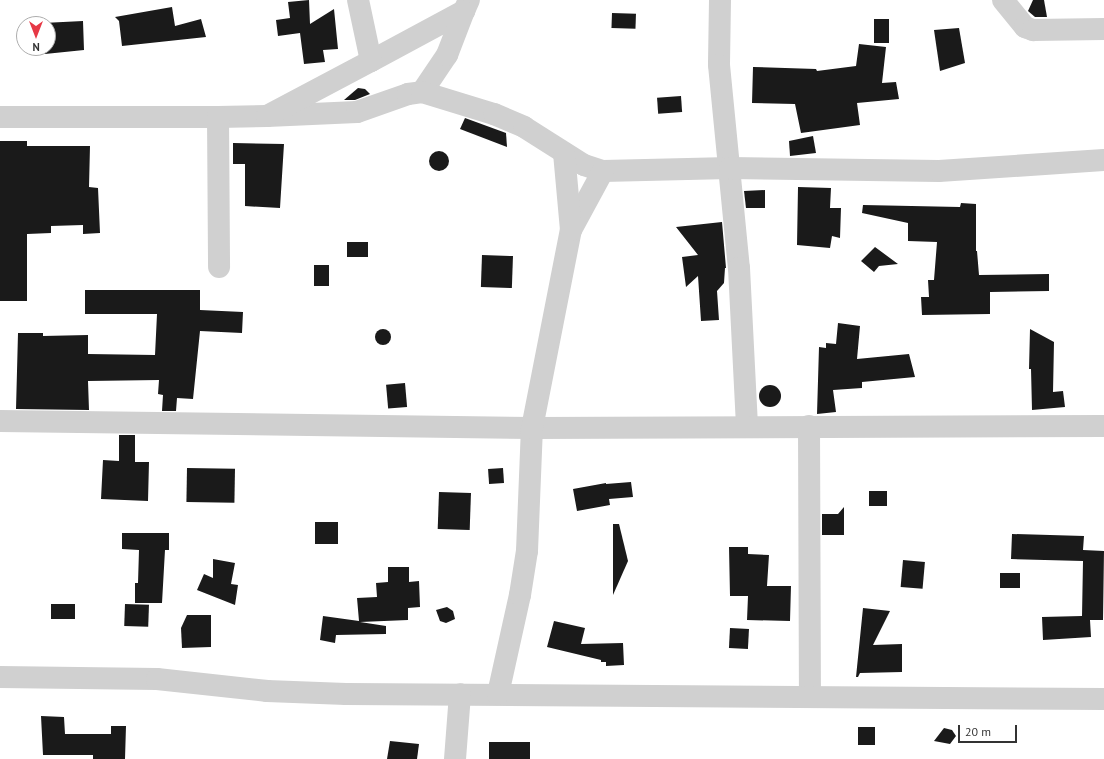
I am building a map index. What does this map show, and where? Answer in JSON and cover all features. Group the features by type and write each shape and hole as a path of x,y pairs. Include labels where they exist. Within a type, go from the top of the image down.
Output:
{"street":[{"path":"358,0 371,61"},
{"path":"720,0 719,65 723,120 730,168 744,347 747,426"},
{"path":"1003,0 1025,27 1033,30 1104,29"},
{"path":"267,116 371,61 466,5"},
{"path":"422,92 447,55 466,5"},
{"path":"0,117 218,117 357,112 408,94 422,92 494,114 524,127 584,165 603,171 730,168 940,171 1104,160"},
{"path":"218,117 219,267"},
{"path":"498,694 520,595 527,551 532,428 571,230 564,153"},
{"path":"571,230 603,171"},
{"path":"0,421 532,428 747,426 1104,426"},
{"path":"809,426 810,696"},
{"path":"0,677 156,680 267,691 346,694 1104,699"},
{"path":"455,759 460,694"}],"building":[{"path":"309,0 310,24 334,9 338,49 323,50 325,62 304,64 300,33 278,36 276,20 290,18 288,2"},
{"path":"1033,0 1044,0 1047,17 1035,17 1028,11"},
{"path":"172,7 175,26 201,19 206,37 122,46 119,21 115,17"},
{"path":"612,13 636,14 635,29 611,28"},
{"path":"874,19 889,19 889,43 874,43"},
{"path":"83,21 84,50 56,53 56,22"},
{"path":"959,28 965,63 940,71 934,30"},
{"path":"859,44 886,47 882,83 896,82 899,99 857,103 860,125 801,133 795,104 752,103 753,67 816,69 817,71 856,66"},
{"path":"358,88 365,89 370,94 355,100 344,100"},
{"path":"681,96 682,112 658,114 657,98"},
{"path":"465,118 506,133 507,147 460,129"},
{"path":"813,136 816,153 790,156 789,141"},
{"path":"0,141 27,141 27,146 90,146 89,187 98,188 100,233 83,234 83,225 51,226 51,233 27,234 27,301 0,301"},
{"path":"233,143 284,144 280,208 245,206 245,164 233,164"},
{"path":"439,151 446,154 449,161 446,168 439,171 432,168 429,161 432,154"},
{"path":"798,187 831,188 830,208 841,208 840,238 832,236 830,248 797,245"},
{"path":"765,190 765,208 746,208 744,191"},
{"path":"961,203 976,204 976,251 979,275 1049,274 1049,291 990,292 990,314 922,315 921,297 929,297 928,280 934,280 937,242 908,241 908,223 862,213 863,205 960,207"},
{"path":"722,222 726,268 724,283 717,291 719,320 701,321 698,276 686,287 682,257 698,255 676,227"},
{"path":"347,242 368,242 368,257 347,257"},
{"path":"875,247 898,264 879,266 874,272 861,261"},
{"path":"482,255 513,256 512,288 481,287"},
{"path":"314,265 329,265 329,286 314,286"},
{"path":"85,290 200,290 200,310 243,312 242,333 200,331 193,399 177,398 176,411 162,411 163,395 158,394 159,380 88,381 89,410 16,409 18,333 43,333 43,336 88,335 88,354 155,355 157,314 85,314"},
{"path":"838,323 860,326 857,359 909,354 915,377 862,382 862,388 833,390 836,412 817,414 819,347 826,348 826,343 836,344"},
{"path":"383,329 389,331 391,337 389,343 383,345 377,343 375,337 377,331"},
{"path":"1030,329 1054,342 1053,392 1063,391 1065,407 1032,410 1031,369 1029,369"},
{"path":"405,383 407,407 388,409 386,385"},
{"path":"770,385 778,388 781,396 778,404 770,407 762,404 759,396 762,388"},
{"path":"119,435 135,435 135,462 149,462 148,501 101,499 103,460 119,461"},
{"path":"187,468 235,469 234,503 186,502"},
{"path":"503,468 504,483 489,484 488,469"},
{"path":"631,482 633,497 609,499 610,505 577,511 573,489 606,483"},
{"path":"869,491 887,491 887,506 869,506"},
{"path":"439,492 471,493 470,530 438,529"},
{"path":"844,507 844,535 822,535 822,514 838,514"},
{"path":"315,522 338,522 338,544 315,544"},
{"path":"613,524 619,524 628,561 613,595"},
{"path":"122,533 169,533 169,550 165,550 162,603 135,603 135,583 138,583 139,550 122,549"},
{"path":"1012,534 1084,536 1083,550 1104,551 1103,620 1090,620 1091,637 1043,640 1042,617 1082,616 1083,561 1011,559"},
{"path":"729,547 748,547 748,554 769,555 767,586 791,586 790,621 747,620 748,596 730,596"},
{"path":"213,559 235,563 231,584 238,585 235,605 197,590 204,574 213,578"},
{"path":"903,560 925,562 923,589 901,587"},
{"path":"388,567 409,567 409,582 419,581 420,607 408,608 408,620 360,622 386,626 386,634 336,635 335,643 320,640 323,616 359,621 357,598 377,597 376,583 388,582"},
{"path":"1000,573 1020,573 1020,588 1000,588"},
{"path":"51,604 75,604 75,619 51,619"},
{"path":"125,604 149,605 148,627 124,626"},
{"path":"447,607 453,611 455,619 446,623 440,621 436,610"},
{"path":"863,608 890,611 873,645 902,644 902,672 860,673 858,677 856,677"},
{"path":"187,615 211,615 211,647 182,648 181,628"},
{"path":"554,621 585,628 581,644 623,643 624,665 606,666 606,662 601,662 601,660 547,647"},
{"path":"730,628 749,629 748,649 729,648"},
{"path":"41,716 64,717 65,734 111,734 111,726 126,726 125,759 93,759 93,755 43,755"},
{"path":"858,727 875,727 875,745 858,745"},
{"path":"944,728 952,730 956,736 950,744 934,741"},
{"path":"390,741 419,744 417,759 387,759"},
{"path":"489,742 530,742 530,759 489,759"}]}
